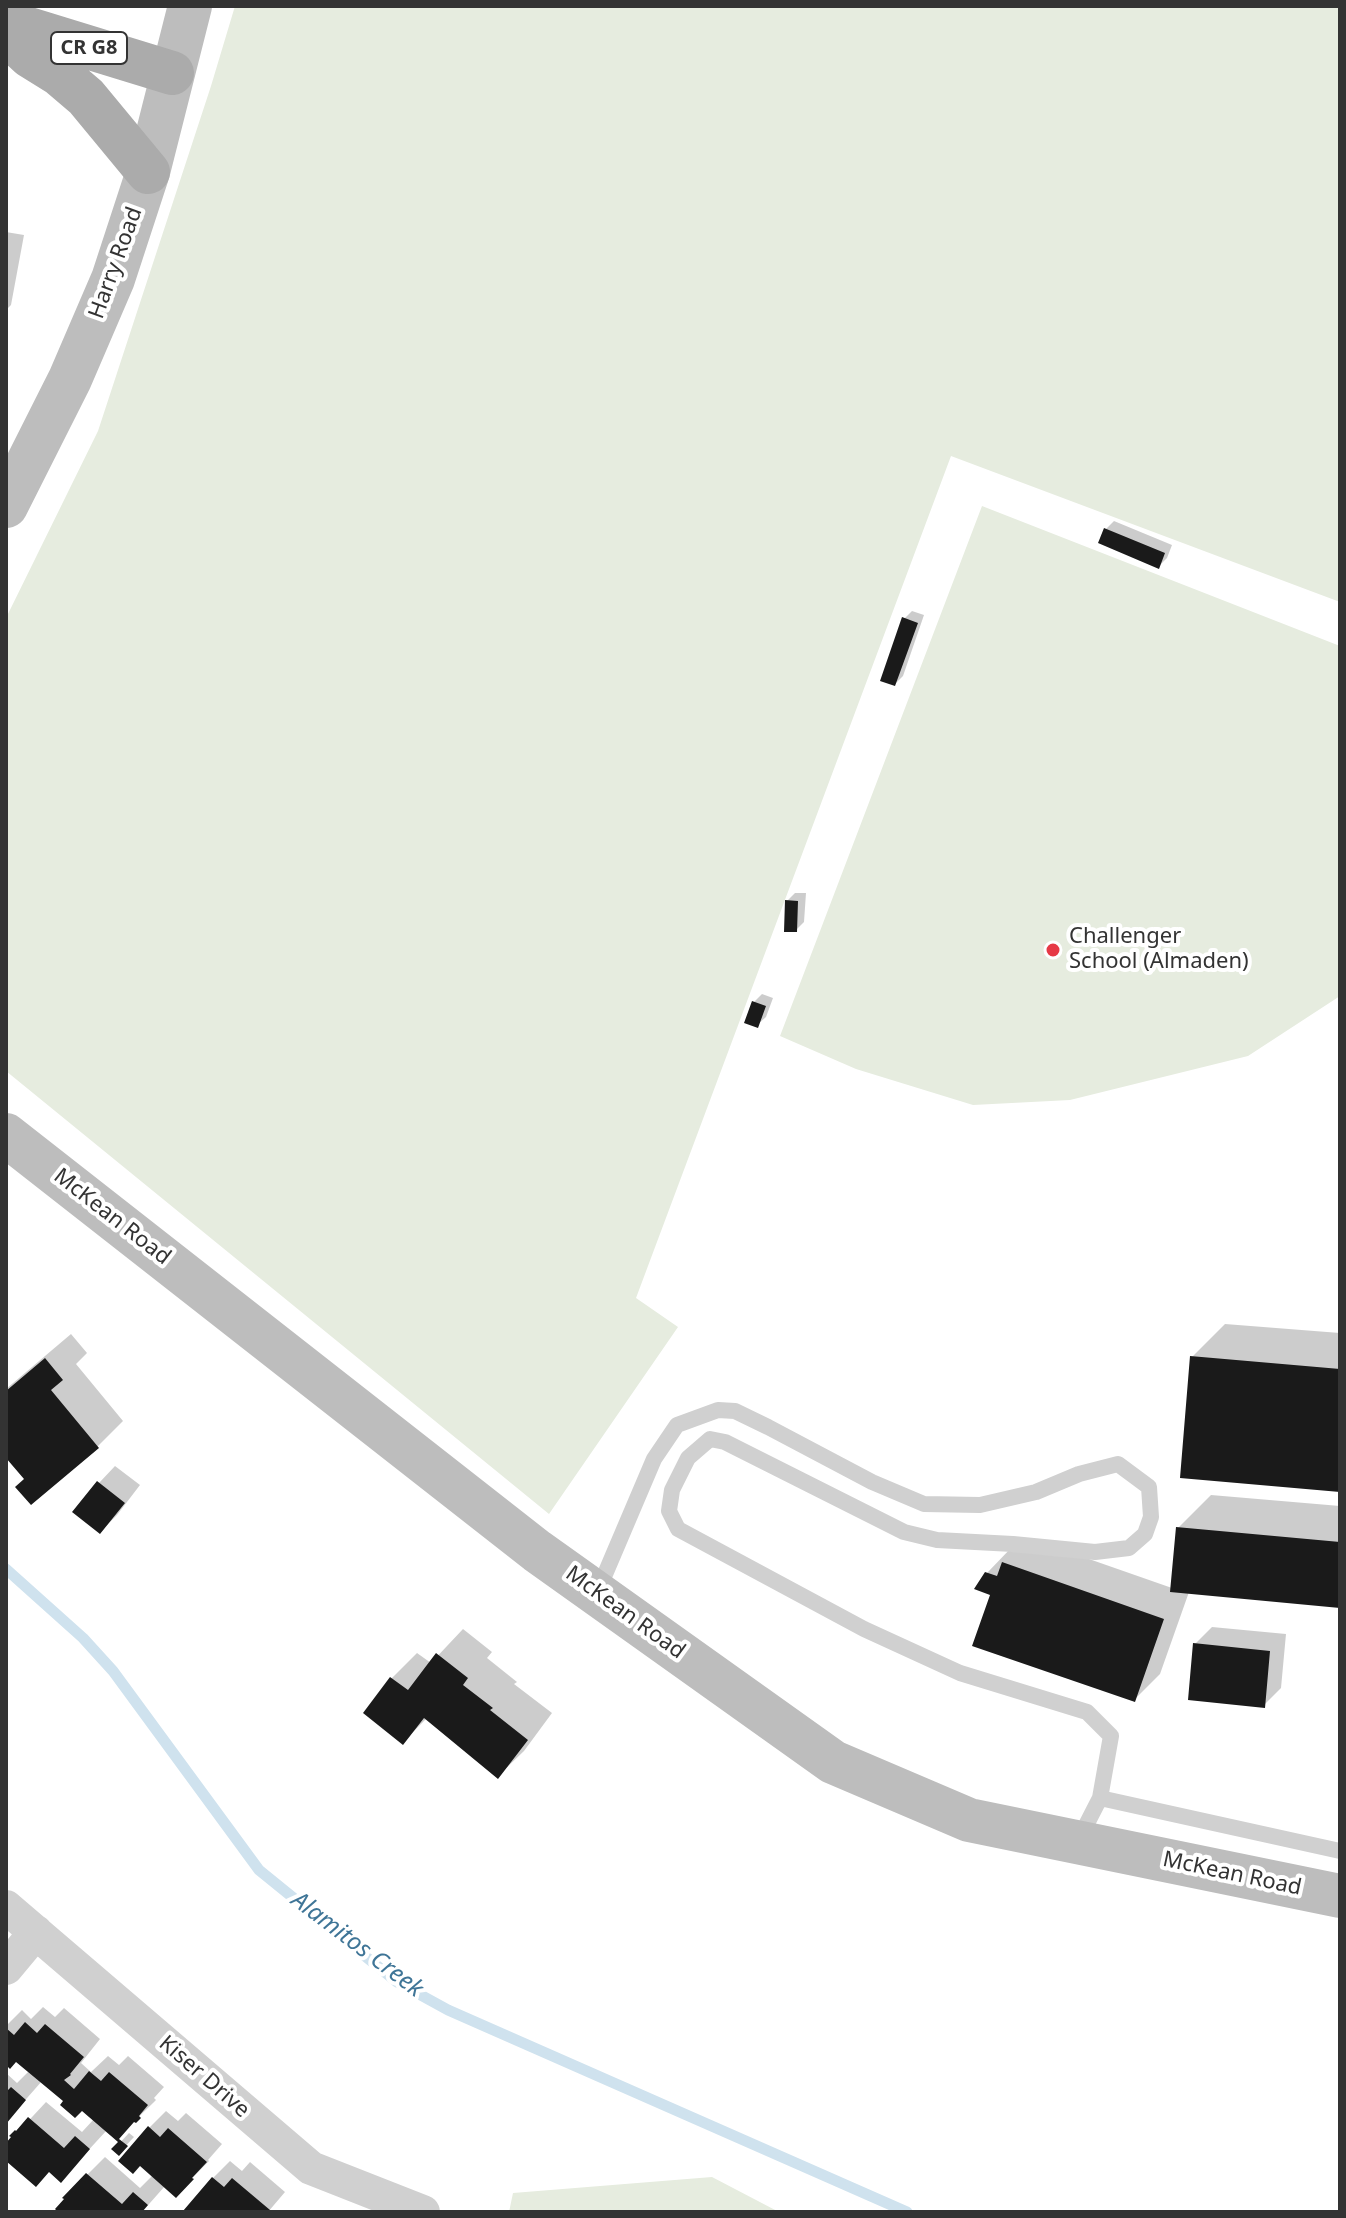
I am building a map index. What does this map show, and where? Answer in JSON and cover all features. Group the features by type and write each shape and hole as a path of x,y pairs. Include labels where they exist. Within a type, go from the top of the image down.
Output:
{"main road":[{"name":"Harry Road","path":"6,506 70,379 113,279 148,172 190,6"},
{"name":"CR G8","path":"6,22 172,73"},
{"path":"6,34 30,56 59,74 86,97 148,172"},
{"name":"McKean Road","path":"6,1135 537,1551 833,1762 969,1820 1340,1896"}],"street":[{"name":"Kiser Drive","path":"6,1907 311,2168 423,2212"},
{"path":"6,1968 36,1932"}],"lane":[{"path":"597,1594 654,1459 677,1425 718,1410 735,1411 872,1482 924,1504 980,1505 1036,1492 1079,1474 1118,1464 1149,1487 1151,1517 1145,1534 1129,1548 1095,1552 937,1540 904,1532 725,1442 710,1439 688,1458 672,1490 669,1511 678,1529 864,1629 960,1673 1087,1712 1111,1736 1100,1798 1078,1842"},
{"path":"1100,1798 1340,1851"}],"shaded area":[{"path":"235,6 1340,6 1340,602 951,456 636,1298 678,1327 549,1514 6,1071 6,618 98,431"},
{"path":"982,506 1340,646 1340,996 1248,1056 1070,1100 973,1105 856,1069 780,1036"},
{"path":"712,2177 779,2212 509,2212 513,2193"}],"building":[{"path":"1104,528 1165,553 1159,569 1098,543"},
{"path":"902,617 918,623 895,686 880,681"},
{"path":"785,900 798,901 797,932 784,932"},
{"path":"752,1001 766,1006 758,1028 744,1023"},
{"path":"1190,1356 1340,1369 1340,1492 1180,1478"},
{"path":"45,1358 63,1380 51,1390 99,1448 31,1505 15,1487 24,1479 6,1458 6,1391"},
{"path":"97,1481 125,1503 100,1534 72,1512"},
{"path":"1176,1527 1340,1542 1340,1608 1170,1592"},
{"path":"1002,1562 1164,1619 1135,1702 972,1646 990,1595 974,1589 985,1572 997,1576"},
{"path":"1193,1643 1270,1651 1265,1708 1188,1700"},
{"path":"436,1653 468,1678 463,1685 528,1740 498,1779 424,1718 403,1745 363,1713 390,1677 408,1690"},
{"path":"25,2022 37,2033 45,2024 84,2057 64,2080 74,2089 89,2071 101,2081 109,2072 148,2105 139,2116 141,2118 119,2139 128,2146 119,2156 111,2149 118,2142 82,2111 75,2118 60,2105 63,2101 16,2062 10,2069 6,2065 6,2028 14,2035"},
{"path":"11,2087 26,2100 6,2124 6,2092"},
{"path":"28,2117 64,2148 75,2136 90,2149 61,2183 49,2172 36,2187 6,2161 9,2136"},
{"path":"148,2126 160,2137 168,2128 207,2162 176,2198 140,2166 133,2174 118,2161"},
{"path":"86,2173 122,2204 133,2192 148,2205 142,2212 58,2212 55,2209 62,2198"},
{"path":"212,2177 224,2187 232,2178 270,2210 184,2212"}],"waterway":[{"name":"Alamitos Creek","path":"6,1569 83,1638 113,1671 259,1870 397,1982 448,2010 907,2212"}],"place":[{"name":"Challenger School (Almaden)","path":"1053,950"}]}
